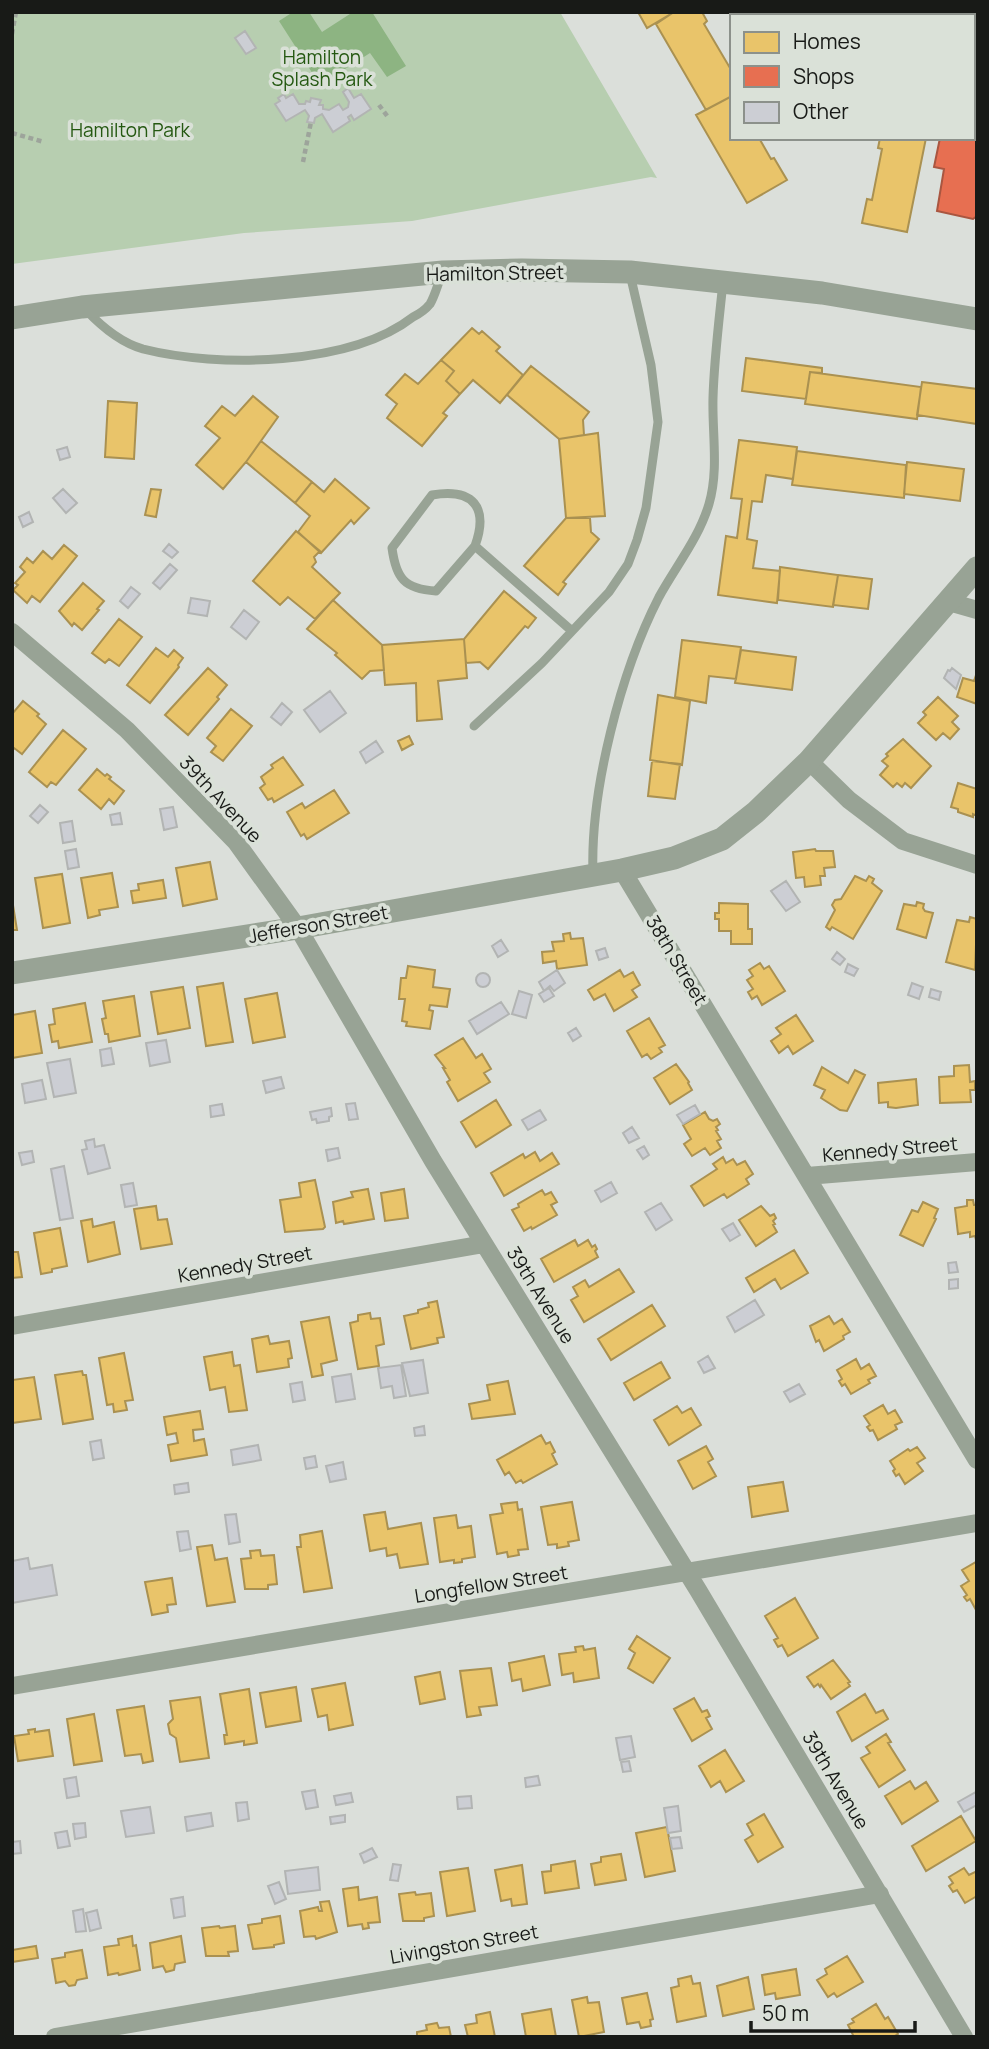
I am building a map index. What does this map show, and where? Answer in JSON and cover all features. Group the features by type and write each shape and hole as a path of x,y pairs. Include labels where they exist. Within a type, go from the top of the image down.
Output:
{"street":[{"name":"Hamilton Street","path":"12,318 82,307 443,272 522,270 630,272 723,282 822,293 977,319"},
{"path":"622,870 674,858 722,839 756,812 809,761 977,568"},
{"path":"949,602 977,610"},
{"name":"39th Avenue","path":"12,632 127,730 227,833 298,928 433,1161 688,1573 964,2037"},
{"path":"809,761 849,800 903,841 977,865"},
{"name":"Jefferson Street","path":"12,973 298,928 622,870"},
{"name":"38th Street","path":"622,870 977,1460"},
{"name":"Kennedy Street","path":"807,1176 977,1163"},
{"name":"Kennedy Street","path":"12,1326 484,1244"},
{"name":"Longfellow Street","path":"12,1686 977,1523"},
{"name":"Livingston Street","path":"55,2037 880,1894"}],"lane":[{"path":"82,307 102,327 141,348 195,357 262,360 305,356 357,345 400,328 429,305 443,272"},
{"path":"474,726 542,663 609,592 628,564 646,508 658,422 656,391 630,272"},
{"path":"593,875 595,826 605,760 629,670 659,599 703,523 710,501 715,462 713,399 723,282"},
{"path":"453,492 467,498 477,508 481,519 475,546 436,591 420,590 404,582 397,572 393,548 432,495 453,492"},
{"path":"475,546 572,631"}],"path":[{"path":"12,34 16,12"},
{"path":"379,105 387,117"},
{"path":"303,162 311,122"},
{"path":"12,133 44,142"}],"green space":[{"name":"Hamilton Park","path":"12,12 560,12 657,178 412,221 244,233 12,264"}],"shaded area":[{"path":"293,12 309,12 322,32 353,12 372,12 406,66 387,77 370,53 320,85 279,21"}],"building: Homes":[{"path":"638,12 674,12 647,28"},
{"path":"674,12 702,12 707,21 704,24 730,68 730,97 706,110 656,24"},
{"path":"905,12 951,12 951,14"},
{"path":"730,97 730,140 760,140 787,180 747,203 696,115"},
{"path":"880,140 926,140 907,232 862,223 867,199 872,200 882,149 878,148"},
{"path":"472,328 479,334 482,331 500,347 496,351 523,375 500,403 473,380 460,394 446,381 454,371 441,360"},
{"path":"746,358 822,368 822,373 810,372 806,399 742,391"},
{"path":"441,360 454,371 446,381 460,394 443,413 447,416 422,446 387,418 397,404 386,395 405,374 418,384"},
{"path":"531,366 589,412 583,420 584,435 559,439 507,395"},
{"path":"810,372 921,387 917,419 805,404"},
{"path":"922,382 977,389 977,424 917,415"},
{"path":"253,396 278,417 223,489 196,465 220,438 205,426 222,406 235,416"},
{"path":"108,401 137,403 134,459 105,457"},
{"path":"598,433 605,516 566,518 559,439"},
{"path":"739,440 797,447 793,479 766,475 762,502 752,501 747,539 757,541 753,568 780,571 777,603 718,595 726,536 737,538 742,499 731,498"},
{"path":"261,441 312,482 295,503 246,462"},
{"path":"797,451 906,465 904,498 792,485"},
{"path":"907,462 964,469 960,501 904,494"},
{"path":"335,479 369,508 354,524 351,520 321,553 298,532 310,516 295,503 312,482 324,492"},
{"path":"151,489 161,490 156,517 145,515"},
{"path":"566,518 590,518 591,532 599,539 563,582 566,584 558,595 524,566"},
{"path":"296,531 320,551 314,557 316,562 312,567 340,593 315,619 288,597 280,605 253,581"},
{"path":"64,545 77,556 40,602 32,596 27,603 13,590 18,585 15,583 25,572 20,567 27,558 33,563 43,551 52,559"},
{"path":"780,567 838,575 833,607 778,600"},
{"path":"838,575 872,579 868,609 833,605"},
{"path":"83,583 104,601 82,630 74,623 72,626 59,611"},
{"path":"504,591 536,618 528,628 525,626 488,669 480,662 466,663 464,639"},
{"path":"333,600 382,645 384,670 370,671 362,679 335,655 337,653 307,629"},
{"path":"119,619 142,637 119,666 109,659 105,663 92,653"},
{"path":"464,639 467,678 438,681 442,719 417,721 416,683 385,685 382,645"},
{"path":"682,640 741,647 736,679 709,676 706,703 675,697"},
{"path":"156,648 168,657 174,650 183,658 150,703 127,685"},
{"path":"741,650 796,657 792,690 735,683"},
{"path":"208,668 227,685 217,697 219,699 188,735 165,715"},
{"path":"977,672 977,704 957,697 963,678 974,681"},
{"path":"658,695 690,701 682,765 650,760"},
{"path":"938,697 958,716 952,722 959,729 950,739 943,733 936,740 918,723 926,715 923,712"},
{"path":"23,701 39,714 37,716 46,724 22,754 14,748 12,750 12,714"},
{"path":"231,709 252,726 223,761 211,752 216,746 207,738"},
{"path":"63,730 86,749 56,785 51,782 47,787 29,772"},
{"path":"409,736 413,744 402,750 398,741"},
{"path":"903,739 931,766 911,788 905,783 902,787 897,783 893,787 880,775 888,766 882,761 888,756 886,754"},
{"path":"283,757 303,785 274,802 272,798 268,800 260,788 265,784 261,777 273,768 271,765"},
{"path":"652,761 680,764 675,799 648,796"},
{"path":"97,769 105,776 107,774 111,777 109,779 124,791 114,804 109,799 101,809 79,790"},
{"path":"958,783 977,789 977,816 958,812 958,809 951,807"},
{"path":"334,790 349,813 307,839 304,834 301,836 287,812 302,803 305,808"},
{"path":"815,849 833,851 835,867 824,868 825,876 820,876 821,885 805,887 804,877 796,878 793,852"},
{"path":"210,862 217,899 183,906 176,868"},
{"path":"112,873 118,907 99,910 100,915 88,918 81,878"},
{"path":"62,874 70,923 43,928 35,878"},
{"path":"855,876 866,881 869,876 874,879 872,883 882,891 853,939 832,927 830,930 826,927 835,910 832,905 835,900 841,899"},
{"path":"163,880 166,898 133,903 131,891 139,890 138,884"},
{"path":"12,899 17,930 12,930"},
{"path":"917,902 924,904 925,911 933,913 926,938 897,929 904,904 916,906"},
{"path":"719,903 748,904 748,929 752,929 752,944 731,944 731,931 719,931 719,919 715,919 715,913 719,913"},
{"path":"970,917 977,919 975,970 946,962 957,920 969,922"},
{"path":"570,933 571,939 583,938 587,965 557,969 556,961 543,963 542,952 554,951 552,942 564,941 563,934"},
{"path":"760,963 764,969 769,966 785,991 762,1005 757,996 752,999 748,992 753,989 747,980 753,976 749,970"},
{"path":"408,966 435,970 433,987 450,989 447,1007 430,1005 429,1010 433,1011 430,1029 406,1026 407,1022 402,1021 405,999 399,999 401,978 406,978"},
{"path":"620,970 624,977 633,972 640,985 632,990 637,997 614,1011 605,994 594,1000 588,990"},
{"path":"223,983 233,1042 206,1046 197,987"},
{"path":"183,987 190,1028 158,1034 151,992"},
{"path":"277,993 285,1037 253,1043 245,999"},
{"path":"134,996 140,1036 109,1042 102,1019 106,1018 103,1001"},
{"path":"85,1003 92,1042 59,1048 58,1041 52,1042 49,1025 55,1024 53,1009"},
{"path":"35,1011 42,1053 12,1058 12,1015"},
{"path":"796,1015 813,1041 793,1054 788,1046 779,1053 771,1041 781,1034 776,1028"},
{"path":"649,1018 665,1045 659,1048 662,1052 651,1059 647,1054 642,1057 627,1031"},
{"path":"463,1038 476,1058 482,1054 491,1069 484,1073 490,1082 458,1101 447,1082 450,1080 445,1068 435,1055"},
{"path":"676,1064 692,1090 670,1104 654,1078"},
{"path":"969,1065 970,1082 975,1081 975,1090 970,1090 971,1102 940,1103 939,1077 954,1076 954,1066"},
{"path":"822,1067 848,1083 855,1070 865,1075 847,1111 840,1110 821,1098 825,1090 814,1085"},
{"path":"916,1079 918,1105 896,1108 888,1107 888,1102 879,1103 878,1083"},
{"path":"496,1100 511,1125 476,1147 461,1122"},
{"path":"705,1112 709,1119 717,1119 720,1124 716,1131 721,1139 717,1141 721,1148 710,1155 705,1148 692,1156 684,1144 691,1139 683,1125"},
{"path":"535,1152 540,1161 552,1153 559,1164 504,1196 491,1173 523,1154 525,1158"},
{"path":"723,1157 726,1163 733,1159 737,1165 745,1161 753,1174 746,1179 749,1184 727,1198 724,1194 704,1206 691,1186 717,1169 713,1164"},
{"path":"315,1180 325,1227 285,1232 280,1200 301,1197 299,1183"},
{"path":"368,1189 374,1219 336,1223 333,1202 353,1197 351,1192"},
{"path":"404,1189 408,1218 385,1221 381,1193"},
{"path":"542,1190 545,1195 551,1192 557,1202 551,1205 557,1215 524,1231 512,1210"},
{"path":"967,1200 973,1200 974,1205 977,1205 977,1244 975,1236 970,1237 970,1232 958,1234 955,1208 967,1206"},
{"path":"923,1202 938,1209 923,1246 900,1235 912,1210 918,1212"},
{"path":"156,1206 158,1220 167,1219 172,1244 141,1249 134,1209"},
{"path":"761,1206 770,1216 774,1214 776,1218 773,1225 777,1232 756,1246 739,1220"},
{"path":"92,1219 93,1227 114,1222 120,1254 88,1262 81,1221"},
{"path":"60,1228 67,1266 41,1274 34,1233"},
{"path":"575,1240 578,1246 588,1240 592,1247 595,1245 598,1257 554,1282 541,1259"},
{"path":"794,1250 808,1273 781,1289 775,1279 754,1292 746,1278"},
{"path":"12,1252 18,1252 22,1277 12,1278"},
{"path":"619,1269 634,1292 584,1322 571,1300 578,1296 573,1287 585,1280 589,1287"},
{"path":"437,1301 444,1337 437,1338 438,1343 411,1349 404,1316 418,1313 418,1310 429,1307 428,1303"},
{"path":"652,1305 665,1326 611,1360 598,1339"},
{"path":"370,1313 371,1319 380,1318 384,1344 376,1346 379,1366 358,1369 350,1323 358,1321 358,1315"},
{"path":"829,1316 834,1324 842,1319 850,1332 843,1336 844,1339 824,1351 819,1340 816,1342 810,1326"},
{"path":"329,1317 337,1360 321,1364 323,1375 312,1377 301,1322"},
{"path":"268,1336 270,1344 289,1341 292,1358 288,1359 289,1367 257,1372 252,1339"},
{"path":"232,1352 234,1366 240,1365 247,1410 229,1412 225,1387 210,1390 204,1357"},
{"path":"124,1353 133,1400 125,1401 127,1410 114,1412 113,1404 107,1405 99,1358"},
{"path":"856,1359 861,1369 869,1364 876,1376 868,1380 870,1383 851,1394 845,1384 842,1386 839,1381 842,1379 837,1370"},
{"path":"661,1362 670,1378 634,1400 624,1383"},
{"path":"82,1371 83,1375 86,1375 93,1419 63,1424 55,1375"},
{"path":"34,1377 41,1419 12,1423 12,1380"},
{"path":"508,1381 515,1414 472,1419 469,1404 490,1400 487,1385"},
{"path":"883,1405 888,1414 895,1410 902,1422 895,1425 897,1429 878,1440 873,1430 870,1431 867,1427 870,1425 864,1416"},
{"path":"677,1406 682,1413 691,1408 701,1425 669,1445 654,1420"},
{"path":"200,1411 203,1429 193,1430 194,1441 204,1439 207,1455 171,1461 168,1445 178,1443 176,1433 167,1435 164,1417"},
{"path":"541,1435 546,1444 550,1442 557,1464 523,1483 521,1480 516,1483 509,1472 505,1475 497,1460"},
{"path":"706,1446 713,1459 708,1462 716,1476 693,1489 678,1461"},
{"path":"917,1447 925,1458 917,1463 923,1471 905,1484 899,1474 896,1476 890,1461 908,1449 910,1451"},
{"path":"783,1482 788,1511 752,1517 748,1487"},
{"path":"517,1502 518,1510 522,1509 528,1549 518,1550 519,1555 508,1557 507,1552 497,1554 490,1515 503,1513 501,1504"},
{"path":"572,1502 579,1540 568,1542 569,1546 557,1548 557,1544 548,1545 541,1507"},
{"path":"385,1512 388,1529 421,1523 428,1564 400,1568 397,1554 387,1556 386,1548 370,1551 364,1515"},
{"path":"456,1515 458,1528 471,1526 475,1557 462,1559 462,1562 440,1562 434,1518"},
{"path":"322,1531 332,1588 304,1592 297,1547 301,1547 300,1535"},
{"path":"212,1545 215,1560 227,1558 235,1602 207,1606 197,1547"},
{"path":"260,1550 261,1556 274,1555 277,1584 268,1585 268,1589 245,1589 241,1559 251,1558 250,1551"},
{"path":"976,1562 976,1610 970,1599 967,1601 964,1597 967,1595 961,1586 969,1581 962,1570"},
{"path":"172,1578 176,1604 167,1605 168,1612 152,1615 145,1582"},
{"path":"795,1598 818,1638 788,1656 782,1645 778,1647 774,1640 778,1638 765,1616"},
{"path":"637,1636 670,1658 653,1683 628,1668 635,1653 629,1649"},
{"path":"583,1646 584,1650 595,1648 599,1678 574,1682 573,1673 562,1675 559,1654 576,1652 575,1647"},
{"path":"544,1656 550,1685 523,1691 521,1679 512,1681 509,1663"},
{"path":"833,1660 850,1682 850,1686 831,1699 821,1685 814,1687 807,1677"},
{"path":"491,1668 497,1705 479,1707 481,1715 467,1717 460,1671"},
{"path":"440,1672 445,1699 420,1704 415,1677"},
{"path":"345,1683 353,1725 329,1730 327,1715 318,1717 312,1689"},
{"path":"296,1687 301,1721 266,1727 260,1693"},
{"path":"249,1689 257,1743 244,1745 244,1741 225,1744 224,1735 227,1735 220,1694"},
{"path":"865,1694 876,1713 883,1710 888,1719 852,1741 837,1712"},
{"path":"200,1697 209,1758 180,1762 176,1738 170,1734 168,1724 173,1719 170,1701"},
{"path":"694,1698 702,1712 707,1710 710,1716 706,1718 712,1729 692,1741 674,1709"},
{"path":"144,1706 153,1761 143,1763 141,1754 125,1756 117,1710"},
{"path":"94,1714 102,1761 74,1765 67,1719"},
{"path":"35,1729 35,1732 49,1730 53,1756 18,1761 14,1736 29,1734 28,1730"},
{"path":"886,1734 891,1742 888,1743 905,1770 879,1787 861,1758 870,1753 866,1747"},
{"path":"725,1750 744,1781 726,1792 720,1781 711,1787 699,1766"},
{"path":"910,1781 915,1789 926,1782 938,1801 902,1824 885,1796"},
{"path":"764,1814 783,1847 758,1862 745,1840 753,1835 747,1824"},
{"path":"961,1816 976,1841 926,1871 912,1846"},
{"path":"667,1827 675,1871 645,1877 636,1833"},
{"path":"621,1854 626,1880 595,1885 591,1864 601,1862 601,1857"},
{"path":"575,1861 579,1888 545,1893 542,1872 551,1871 551,1865"},
{"path":"522,1865 527,1904 512,1906 511,1899 501,1901 495,1870"},
{"path":"468,1868 475,1911 447,1916 440,1872"},
{"path":"964,1868 969,1875 977,1871 977,1896 965,1903 957,1890 953,1892 949,1886 953,1883 949,1877"},
{"path":"358,1887 359,1900 377,1897 380,1922 368,1923 369,1928 363,1929 362,1924 348,1926 343,1889"},
{"path":"415,1892 416,1895 431,1893 434,1916 424,1918 424,1921 403,1921 399,1894"},
{"path":"329,1901 337,1932 316,1939 315,1936 304,1937 300,1911 318,1907 319,1911 322,1911 320,1902"},
{"path":"280,1916 284,1943 253,1949 248,1925"},
{"path":"235,1926 238,1951 228,1952 229,1956 206,1956 202,1928"},
{"path":"132,1936 140,1970 108,1975 104,1947 119,1945 118,1939"},
{"path":"181,1936 185,1962 175,1964 174,1970 166,1972 163,1966 153,1968 150,1943"},
{"path":"36,1946 38,1958 12,1962 12,1950"},
{"path":"82,1950 87,1978 77,1980 75,1985 69,1986 65,1981 56,1983 52,1959"},
{"path":"847,1956 863,1982 837,1997 834,1993 828,1997 817,1980 827,1974 825,1969"},
{"path":"796,1969 800,1995 776,1999 775,1993 765,1995 762,1975"},
{"path":"691,1976 693,1984 700,1983 706,2016 677,2022 671,1988 679,1986 678,1979"},
{"path":"748,1977 754,2009 723,2016 717,1986"},
{"path":"647,1993 653,2019 650,2020 651,2026 641,2028 639,2022 627,2024 622,1998"},
{"path":"587,1997 588,2003 599,2002 604,2032 579,2037 572,2000"},
{"path":"876,2004 898,2034 893,2037 854,2037 848,2025 854,2022 852,2019"},
{"path":"551,2009 556,2037 526,2037 522,2014"},
{"path":"490,2012 495,2037 468,2037 465,2025 477,2023 476,2015"},
{"path":"437,2023 439,2028 449,2027 451,2037 417,2037 417,2032 427,2030 426,2025"}],"building: Shops":[{"path":"977,100 977,216 973,219 937,211 944,169 934,167 940,140 975,140"}],"building: Other":[{"path":"245,31 256,48 246,54 235,38"},
{"path":"348,88 354,98 361,94 371,109 354,120 351,115 348,117 350,121 333,132 322,114 315,118 314,123 307,122 309,116 305,110 286,121 275,104 284,94 286,98 293,94 299,104 310,102 311,98 321,100 319,105 323,105 323,109 329,110 339,104 343,110 348,107 349,102 343,92"},
{"path":"67,447 70,457 60,460 57,450"},
{"path":"63,489 77,503 66,513 53,498"},
{"path":"29,512 33,522 23,527 19,517"},
{"path":"169,544 178,552 172,558 163,551"},
{"path":"170,564 177,570 160,589 153,583"},
{"path":"131,587 140,594 128,608 120,601"},
{"path":"191,598 210,601 207,616 188,613"},
{"path":"244,610 259,622 246,639 231,627"},
{"path":"952,668 961,675 956,689 944,678"},
{"path":"330,691 346,713 320,732 304,710"},
{"path":"282,703 292,712 281,725 271,717"},
{"path":"376,741 383,752 366,763 360,752"},
{"path":"40,805 48,812 38,823 30,816"},
{"path":"173,807 177,827 164,830 160,809"},
{"path":"120,813 122,824 112,825 110,815"},
{"path":"72,821 75,841 63,843 60,823"},
{"path":"76,849 79,867 68,869 65,851"},
{"path":"786,881 800,902 786,911 771,891"},
{"path":"501,940 508,951 498,957 492,946"},
{"path":"605,948 608,957 599,960 596,951"},
{"path":"837,952 845,959 840,965 832,959"},
{"path":"848,964 858,969 854,976 845,972"},
{"path":"557,970 565,983 554,991 550,986 544,991 539,982"},
{"path":"483,973 488,975 488,985 483,987 478,985 476,980 478,975"},
{"path":"912,983 923,987 919,999 908,995"},
{"path":"549,988 554,996 544,1002 539,994"},
{"path":"931,989 941,992 939,1000 929,997"},
{"path":"519,991 532,995 526,1018 512,1014"},
{"path":"501,1002 509,1014 477,1034 469,1021"},
{"path":"576,1028 581,1036 573,1041 568,1033"},
{"path":"166,1040 170,1062 150,1066 146,1043"},
{"path":"111,1048 114,1064 102,1066 100,1050"},
{"path":"70,1059 76,1093 54,1097 47,1063"},
{"path":"281,1077 284,1088 266,1093 263,1081"},
{"path":"42,1080 46,1099 25,1103 22,1084"},
{"path":"355,1103 358,1119 349,1120 346,1104"},
{"path":"222,1104 224,1115 211,1117 210,1106"},
{"path":"695,1105 700,1114 683,1124 677,1115"},
{"path":"331,1108 332,1116 329,1121 317,1123 316,1119 312,1120 310,1112"},
{"path":"540,1110 546,1120 528,1130 522,1120"},
{"path":"632,1127 639,1138 629,1143 623,1133"},
{"path":"94,1139 95,1147 104,1145 110,1168 88,1174 82,1150 87,1149 85,1141"},
{"path":"644,1146 649,1155 643,1159 637,1150"},
{"path":"338,1148 340,1158 328,1161 326,1150"},
{"path":"32,1151 34,1162 22,1165 19,1153"},
{"path":"64,1166 73,1218 60,1220 51,1169"},
{"path":"611,1182 617,1193 601,1202 595,1191"},
{"path":"133,1183 137,1205 125,1207 121,1185"},
{"path":"661,1203 672,1220 656,1230 645,1212"},
{"path":"733,1223 740,1235 730,1241 722,1229"},
{"path":"956,1262 958,1272 949,1273 948,1263"},
{"path":"958,1279 958,1288 949,1289 949,1280"},
{"path":"755,1300 764,1315 735,1332 727,1317"},
{"path":"708,1356 715,1368 704,1373 698,1362"},
{"path":"423,1360 428,1393 410,1396 402,1363"},
{"path":"401,1365 406,1396 394,1398 392,1386 381,1388 378,1368"},
{"path":"351,1374 355,1399 336,1402 332,1377"},
{"path":"302,1382 305,1400 293,1402 290,1384"},
{"path":"799,1384 805,1394 790,1402 784,1392"},
{"path":"424,1426 425,1435 415,1436 414,1428"},
{"path":"101,1440 104,1458 93,1460 90,1442"},
{"path":"258,1445 261,1460 233,1465 231,1450"},
{"path":"315,1456 317,1467 306,1469 304,1458"},
{"path":"343,1462 346,1479 330,1482 326,1466"},
{"path":"188,1483 189,1492 175,1494 174,1485"},
{"path":"236,1514 240,1542 229,1544 225,1515"},
{"path":"188,1531 191,1549 180,1551 177,1532"},
{"path":"28,1558 30,1569 52,1565 57,1595 12,1603 12,1561"},
{"path":"631,1736 635,1757 620,1760 616,1738"},
{"path":"629,1761 631,1771 623,1772 621,1762"},
{"path":"538,1776 540,1785 526,1787 525,1778"},
{"path":"76,1777 79,1796 67,1798 64,1779"},
{"path":"315,1790 318,1807 306,1809 302,1792"},
{"path":"976,1792 977,1805 964,1812 958,1802"},
{"path":"351,1793 353,1802 336,1805 334,1796"},
{"path":"471,1796 472,1808 458,1809 457,1797"},
{"path":"247,1802 249,1819 238,1821 236,1803"},
{"path":"678,1806 681,1831 668,1833 664,1808"},
{"path":"150,1807 154,1833 126,1837 121,1811"},
{"path":"211,1813 213,1826 187,1831 185,1817"},
{"path":"345,1815 345,1822 331,1824 330,1817"},
{"path":"85,1823 86,1837 75,1839 73,1824"},
{"path":"67,1831 70,1846 58,1848 55,1833"},
{"path":"680,1837 682,1848 672,1849 670,1838"},
{"path":"20,1841 21,1853 12,1854 12,1842"},
{"path":"372,1848 377,1857 364,1863 360,1854"},
{"path":"393,1864 401,1865 398,1881 390,1880"},
{"path":"318,1867 320,1890 288,1894 285,1871"},
{"path":"279,1882 286,1899 275,1904 268,1886"},
{"path":"183,1897 185,1916 174,1918 171,1899"},
{"path":"83,1909 86,1931 76,1932 73,1911"},
{"path":"97,1910 101,1928 90,1931 86,1913"}],"park label":[{"name":"Hamilton Splash Park","path":"322,68"}]}
